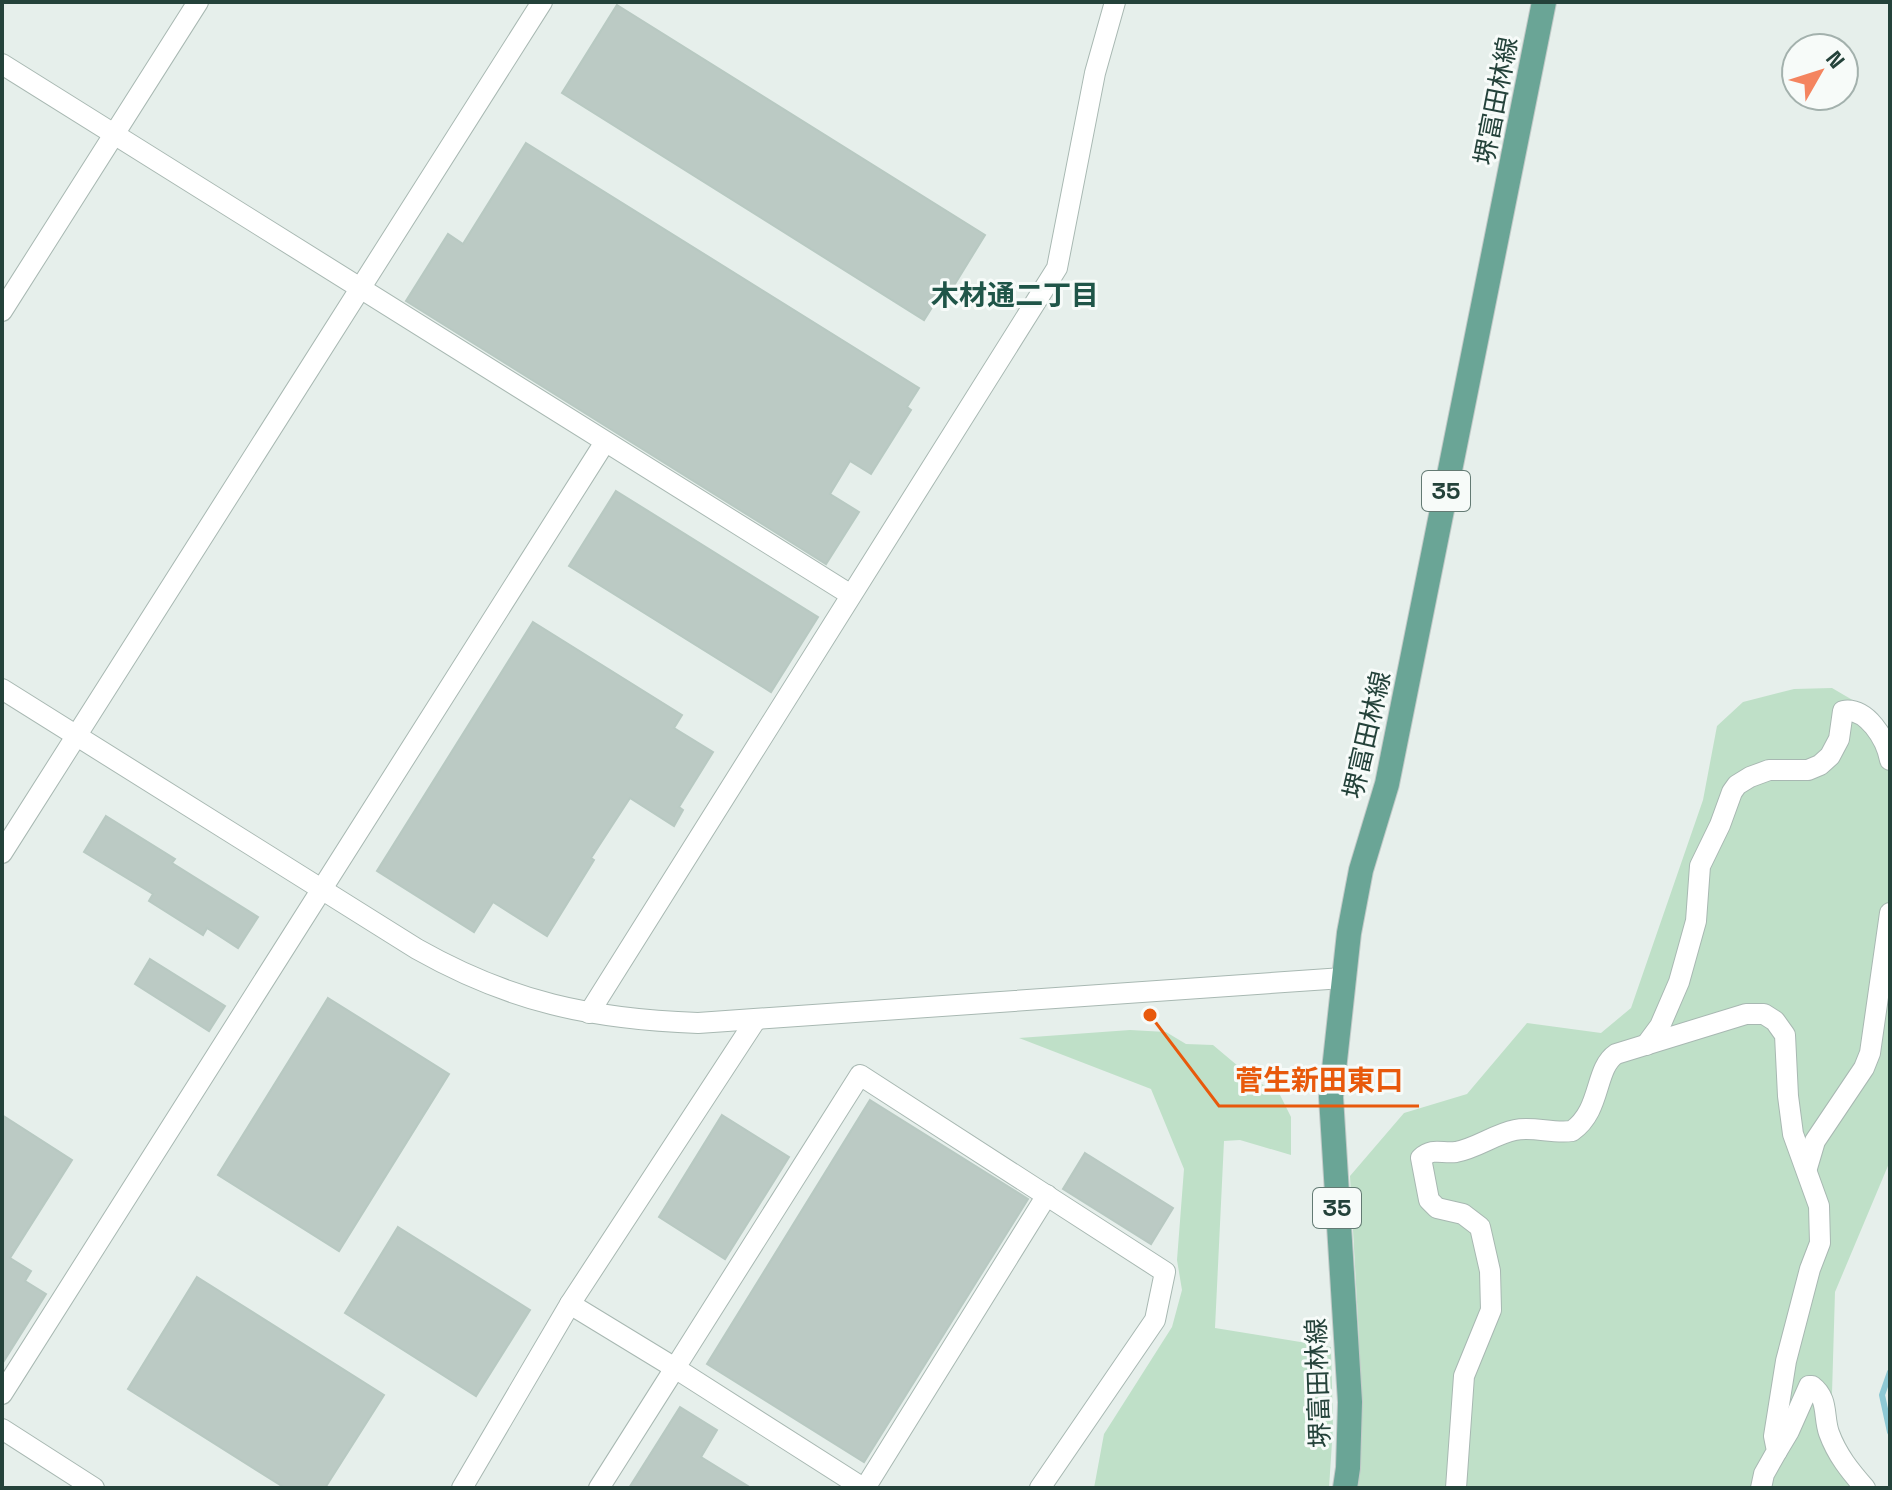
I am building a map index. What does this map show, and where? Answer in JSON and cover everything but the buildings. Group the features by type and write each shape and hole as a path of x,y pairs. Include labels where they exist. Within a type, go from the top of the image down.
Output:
{"main road":[{"name":"堺富田林線","path":"1345,1488 1350,1402 1331,1097 1343,978 1361,870 1387,784 1544,2"}],"street":[{"path":"2,311 198,2"},
{"path":"2,853 542,2"},
{"path":"589,1013 1057,268 1095,73 1115,2"},
{"path":"2,64 851,595"},
{"path":"2,1394 605,442"},
{"path":"2,689 417,949 465,974 539,1003 589,1013 698,1023 1343,978"},
{"path":"1646,1045 1660,1026 1679,982 1696,921 1700,866 1737,785 1769,770 1808,770 1820,765 1830,756 1839,739 1843,711 1851,709 1875,727 1887,747 1890,760"},
{"path":"1807,1168 1815,1141 1864,1068 1870,1053 1890,913"},
{"path":"1456,1488 1464,1376 1491,1310 1490,1271 1480,1227 1463,1214 1437,1208 1429,1200 1421,1158 1437,1150 1451,1153 1469,1149 1516,1129 1572,1131 1589,1113 1607,1060 1616,1054 1746,1014 1764,1014 1775,1021 1785,1035 1793,1134 1819,1206 1820,1243 1810,1269 1786,1361 1774,1436 1777,1451"},
{"path":"462,1488 570,1304 755,1021"},
{"path":"599,1488 860,1075 1165,1272 1155,1320 1040,1488"},
{"path":"570,1304 864,1488 1047,1195"},
{"path":"1761,1488 1764,1474 1789,1431 1809,1386 1824,1399 1827,1429 1837,1451 1865,1488"},
{"path":"2,1429 94,1488"}],"green space":[{"path":"1832,688 1873,712 1890,733 1890,1161 1835,1292 1831,1427 1847,1461 1877,1488 1351,1488 1359,1338 1350,1176 1404,1113 1467,1094 1527,1023 1601,1033 1631,1008 1703,800 1717,726 1743,702 1794,689"},
{"path":"1130,1030 1166,1032 1186,1044 1213,1045 1257,1082 1278,1091 1291,1117 1291,1155 1240,1140 1224,1141 1215,1328 1331,1347 1333,1427 1329,1488 1094,1488 1104,1434 1172,1327 1182,1290 1177,1260 1184,1169 1151,1089 1019,1038"}],"waterway":[{"path":"1890,1372 1882,1395 1890,1432"}],"place":[{"name":"菅生新田東口","path":"1150,1015"}],"district":[{"name":"木材通二丁目","path":"1015,295"}]}
